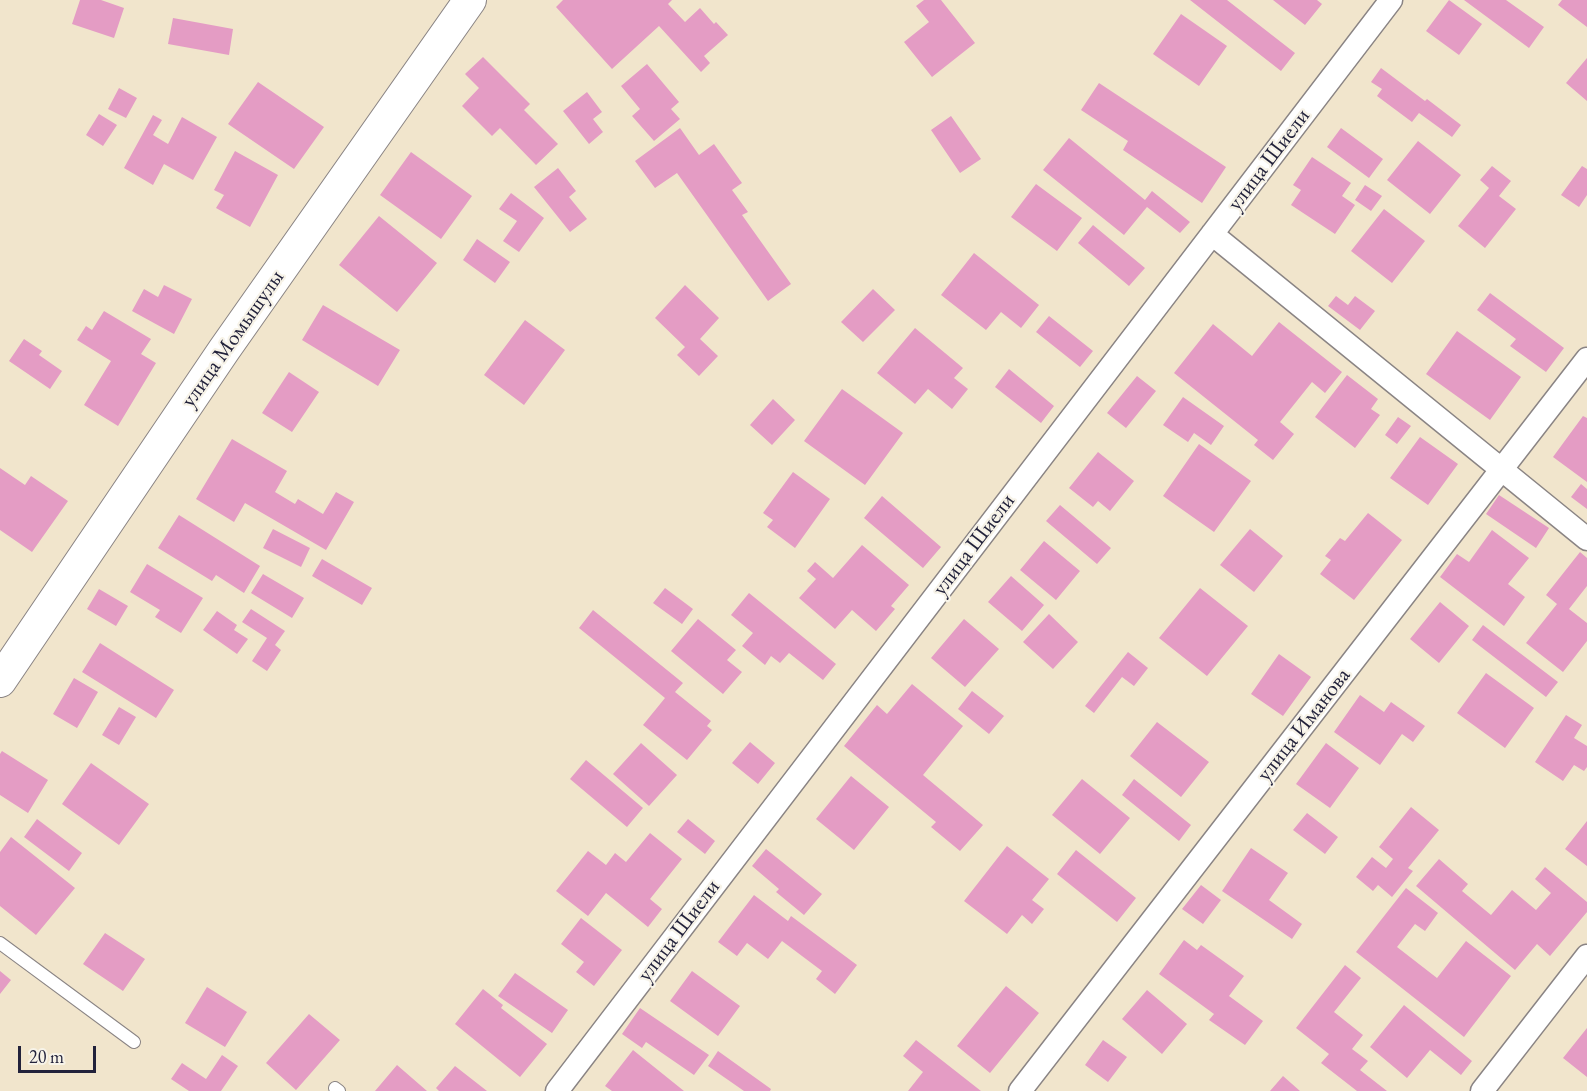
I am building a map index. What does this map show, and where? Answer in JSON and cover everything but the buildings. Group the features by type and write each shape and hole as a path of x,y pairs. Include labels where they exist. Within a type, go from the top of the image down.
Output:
{"street":[{"name":"улица Момышулы","path":"0,681 224,350 470,0"},
{"name":"улица Шиели","path":"557,1091 1391,0"},
{"path":"1212,234 1587,540"},
{"name":"улица Иманова","path":"1020,1091 1587,359"},
{"path":"1482,1091 1587,957"}],"lane":[{"path":"0,943 134,1042"}]}
